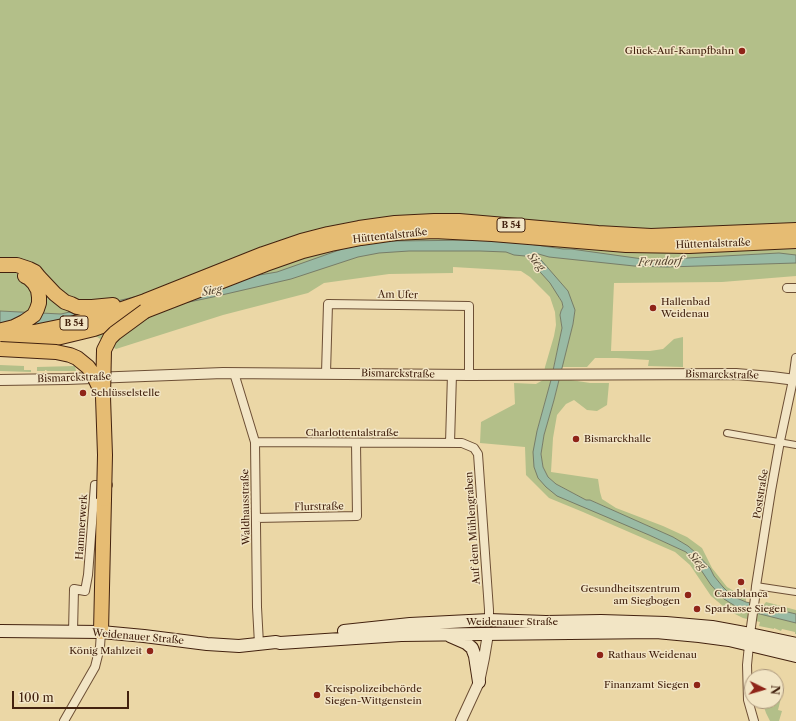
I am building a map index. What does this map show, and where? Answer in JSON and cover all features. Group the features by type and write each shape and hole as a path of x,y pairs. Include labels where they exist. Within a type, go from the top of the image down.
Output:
{"highway":[{"name":"Hüttentalstraße","path":"0,348 71,335 100,327 262,254 300,241 359,228 395,223 459,221 651,236 796,230"},
{"name":"Hüttentalstraße","path":"0,336 34,332 68,325 145,306 303,251 361,238 396,233 434,231 459,232 597,244 651,246 689,246 796,241"},
{"path":"0,265 17,265 35,272 43,289"},
{"path":"0,272 18,273 24,275 43,289 55,294 65,302 77,306 92,308 145,306"},
{"path":"0,330 14,327 34,315 39,303 39,296 43,289"},
{"path":"101,632 105,455 103,357 106,344 115,333 145,306"},
{"path":"0,348 56,352 77,358 88,367 93,374 103,397"}],"main road":[{"name":"Weidenauer Straße","path":"401,630 430,622 489,620 672,623 750,633 796,644"},
{"path":"488,634 489,620"},
{"name":"Weidenauer Straße","path":"0,631 101,632 131,634 207,644 239,646 401,630 447,634 656,632 729,640 750,633 796,656"},
{"path":"447,634 466,643 472,648 475,656 479,682"}],"street":[{"path":"787,288 796,288"},
{"name":"Am Ufer","path":"326,373 328,304 469,306 469,374"},
{"name":"Poststraße","path":"754,721 748,700 747,683 750,633 780,441 794,380 796,358"},
{"name":"Bismarckstraße","path":"0,380 234,373 326,373 736,374 794,380"},
{"name":"Waldhausstraße","path":"234,373 255,442 257,607 259,644"},
{"path":"450,443 452,374"},
{"name":"Hammerwerk","path":"73,632 74,589 85,591 88,576 95,485 110,485 106,377"},
{"path":"727,433 796,445"},
{"name":"Charlottentalstraße","path":"255,442 462,443"},
{"name":"Flurstraße","path":"256,518 357,516 356,443"},
{"name":"Auf dem Mühlengraben","path":"462,443 474,448 478,454 489,620"},
{"path":"756,590 796,592"},
{"path":"64,721 95,667 100,647 101,632"},
{"path":"461,721 479,682 488,634"}],"green space":[{"path":"0,0 796,0 796,276 722,282 614,283 611,351 650,351 663,349 674,339 683,337 683,367 648,366 649,360 595,358 587,367 562,367 575,310 558,296 563,307 560,315 562,328 550,384 537,431 538,478 649,535 686,552 740,609 796,623 796,634 795,632 782,629 781,631 774,628 759,626 760,622 743,618 729,611 711,596 690,565 675,552 549,498 526,475 525,447 480,443 481,422 515,404 514,383 536,384 543,380 545,367 554,336 556,325 555,312 550,297 530,277 521,271 453,267 453,273 389,274 324,283 308,293 223,315 116,349 61,314 0,311"},
{"path":"0,365 24,366 24,370 31,370 31,372 0,371"},
{"path":"75,366 76,371 37,371 37,367"},
{"path":"559,380 609,383 607,405 597,411 587,410 574,400 566,404 557,415 553,438 551,472 598,479 602,499 616,508 687,537 702,548 712,568 727,587 746,598 746,602 732,596 714,576 710,568 688,546 673,537 590,500 586,500 556,484 548,477 543,467 541,454 544,435"},
{"path":"766,602 796,610 796,614 762,607"},
{"path":"765,709 778,709 782,711 779,721 770,721"}],"water":[{"path":"481,240 529,244 650,260 779,253 796,255 796,263 667,267 634,266 549,257 535,253 568,291 575,310 573,324 544,435 541,454 543,467 548,477 556,484 586,500 590,500 673,537 696,553 732,596 746,602 796,614 796,623 740,609 724,599 711,585 697,564 686,552 557,496 538,478 534,467 533,452 562,328 560,315 563,307 562,302 550,283 525,256 514,255 506,252 480,251 409,251 379,253 358,257 291,279 59,330 0,328 0,311 61,314 147,294 277,272 345,248 373,242"}],"place":[{"name":"Glück-Auf-Kampfbahn","path":"742,51"},
{"name":"Hallenbad Weidenau","path":"653,308"},
{"name":"Schlüsselstelle","path":"83,393"},
{"name":"Bismarckhalle","path":"576,439"},
{"name":"Casablanca","path":"741,582"},
{"name":"Gesundheitszentrum am Siegbogen","path":"688,595"},
{"name":"Sparkasse Siegen","path":"697,609"},
{"name":"König Mahlzeit","path":"150,651"},
{"name":"Rathaus Weidenau","path":"600,655"},
{"name":"Finanzamt Siegen","path":"697,685"},
{"name":"Kreispolizeibehörde Siegen-Wittgenstein","path":"317,695"}],"water label":[{"name":"Sieg","path":"536,262"},
{"name":"Ferndorf","path":"660,262"},
{"name":"Sieg","path":"212,291"},
{"name":"Sieg","path":"697,561"}]}
